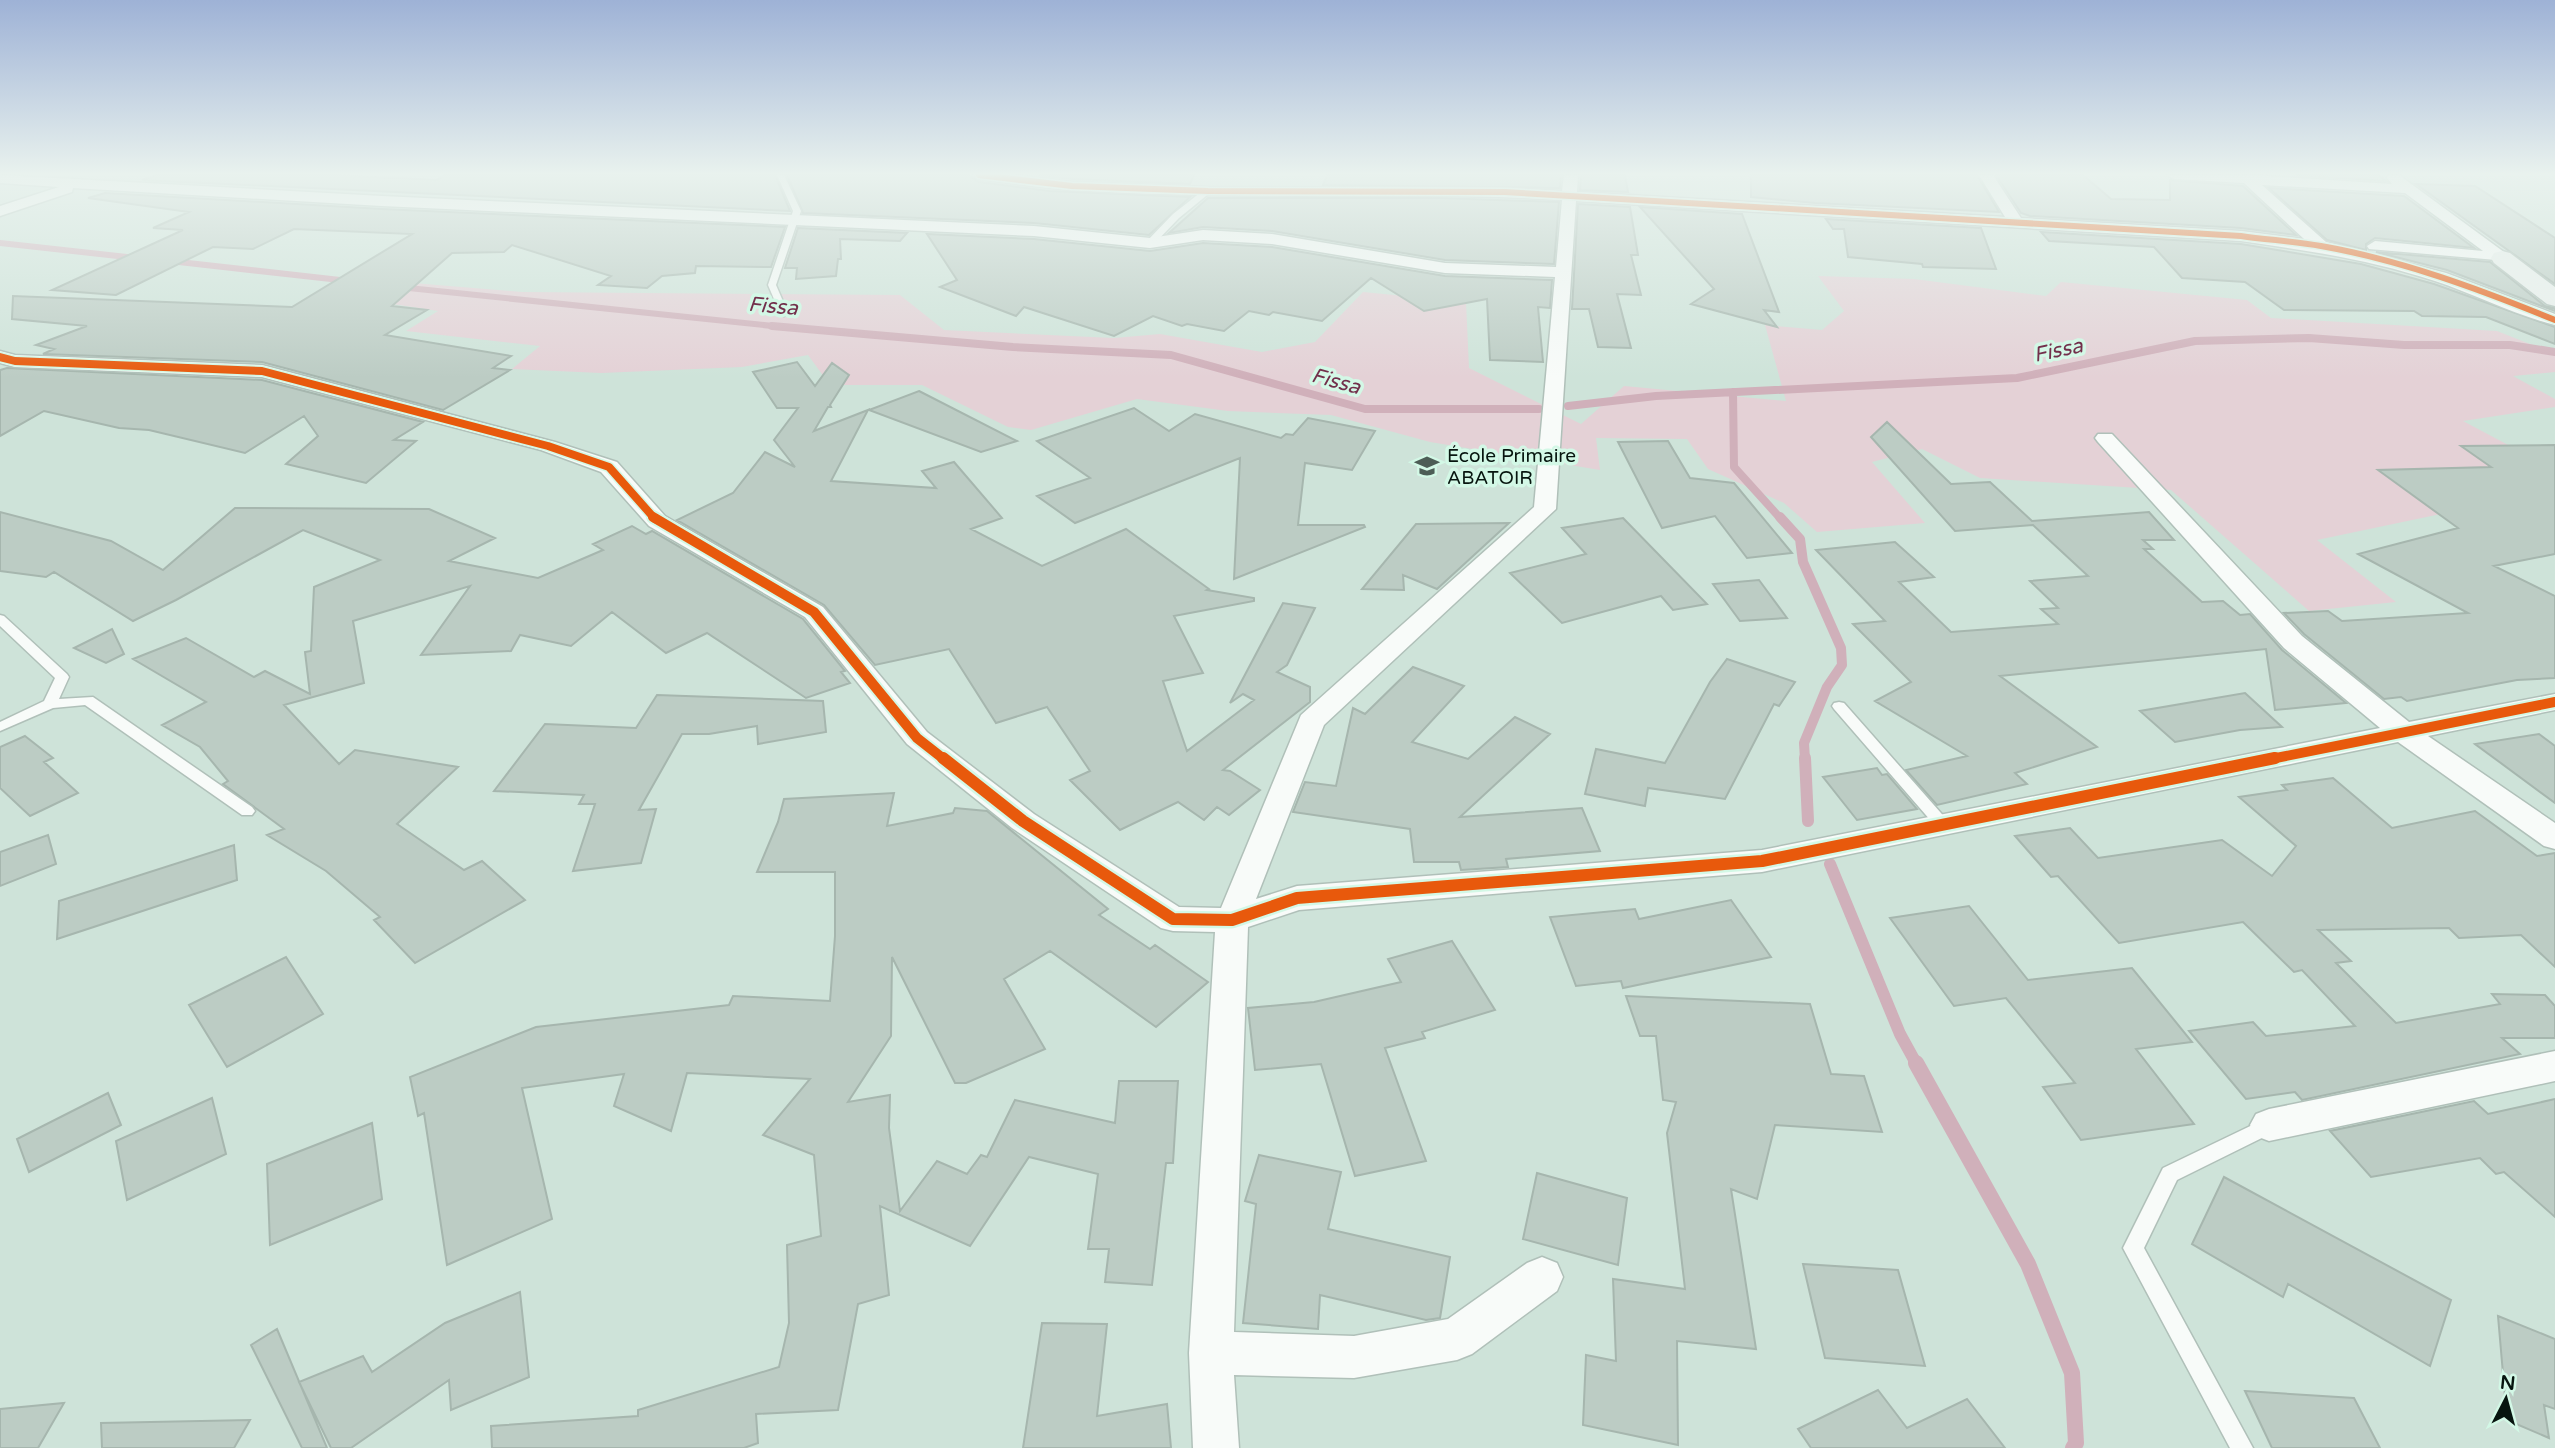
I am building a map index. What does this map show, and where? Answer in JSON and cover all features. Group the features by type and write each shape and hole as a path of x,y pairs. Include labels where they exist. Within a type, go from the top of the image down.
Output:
{"street":[{"path":"1146,243 1150,243"},
{"path":"1293,243 1445,268 1563,272"},
{"path":"1216,1448 1211,1353 1232,920 1311,721 1545,509 1566,243"},
{"path":"2294,243 2375,258 2490,293 2555,320"},
{"path":"2317,243 2321,246 2362,245 2542,260"},
{"path":"2480,243 2555,299"},
{"path":"0,357 15,361 262,371 548,446 609,467 657,521 814,612 917,738 1023,821 1174,919 1232,920 1297,898 1762,861 2555,702"},
{"path":"2105,438 2293,642 2405,733 2555,838"},
{"path":"2269,1125 2555,1066"},
{"path":"1211,1353 1354,1357 1457,1339 1542,1277"}],"lane":[{"path":"784,313 772,285 786,243"},
{"path":"0,619 62,677 50,704"},
{"path":"0,727 50,704 88,700 247,811"},
{"path":"1839,706 1943,825"},
{"path":"2242,1448 2133,1248 2170,1174 2269,1125"}],"shaded area":[{"path":"1818,276 1914,279 2046,296 2061,282 2247,300 2271,318 2497,331 2555,354 2555,372 2513,376 2555,399 2555,407 2463,421 2555,470 2455,511 2317,540 2396,602 2309,611 2171,490 1980,478 1922,449 1872,462 1925,523 1817,532 1784,503 1708,469 1687,439 1596,438 1600,470 1430,442 1331,415 1228,411 1137,399 1031,430 1008,427 922,385 830,385 808,355 742,367 601,373 512,369 540,346 406,331 438,311 322,293 413,283 522,292 900,295 944,330 1114,338 1160,334 1262,352 1315,342 1363,292 1466,302 1469,368 1581,424 1624,386 1786,401 1765,325 1822,330 1844,311"}],"building":[{"path":"156,243 266,243 253,249 213,247 116,295 52,290"},
{"path":"398,243 780,243 771,267 696,266 695,273 662,276 647,288 598,285 611,276 512,245 504,252 452,253 392,306 427,310 385,335 511,356 493,368 510,370 443,410 262,362 43,354 54,349 36,345 87,326 12,319 13,296 292,307"},
{"path":"793,243 840,243 841,259 838,259 836,276 796,279 797,268 785,268"},
{"path":"933,243 1069,243 1150,251 1203,243 1272,247 1445,276 1552,280 1550,308 1538,307 1543,362 1490,360 1487,299 1424,311 1371,278 1322,321 1273,312 1269,315 1249,311 1224,331 1187,324 1182,326 1153,316 1114,336 1024,307 1016,316 940,287 957,280"},
{"path":"1341,243 1556,243 1554,264 1445,260"},
{"path":"1576,243 1636,243 1638,255 1631,255 1641,295 1617,294 1631,348 1598,347 1589,309 1572,309"},
{"path":"1672,243 1753,243 1779,312 1764,310 1777,327 1691,304 1714,289"},
{"path":"1846,243 1986,243 1996,269 1923,267 1922,264 1848,257"},
{"path":"2077,243 2241,244 2361,264 2434,284 2555,327 2555,344 2486,317 2422,316 2414,311 2284,310 2245,282 2182,278 2154,247"},
{"path":"2337,243 2368,243 2366,250"},
{"path":"2420,243 2467,243 2474,248"},
{"path":"2497,243 2555,243 2555,284"},
{"path":"2376,252 2490,262 2545,306 2555,308 2555,311 2447,270"},
{"path":"797,362 815,386 832,363 849,375 814,431 868,410 831,481 936,488 922,471 954,462 1002,518 971,529 1042,566 1126,529 1209,589 1207,590 1254,598 1254,601 1174,616 1203,673 1163,681 1187,751 1254,700 1243,694 1230,703 1283,603 1315,608 1287,665 1277,672 1310,687 1310,702 1223,770 1230,771 1260,790 1229,815 1217,807 1204,820 1178,802 1120,830 1070,780 1090,771 1047,707 996,723 949,649 875,665 824,605 677,520 733,493 765,452 795,467 774,440 798,408 777,408 753,372"},
{"path":"7,368 262,380 423,422 394,440 416,441 366,483 286,464 318,436 304,416 245,453 149,430 119,428 44,411 0,436 0,370"},
{"path":"919,391 1017,441 981,452 869,410"},
{"path":"1134,408 1169,431 1195,414 1281,438 1286,434 1293,435 1308,418 1375,431 1352,470 1305,463 1298,525 1365,527 1234,579 1240,458 1075,523 1037,496 1090,478 1037,441"},
{"path":"1887,422 1951,484 1990,482 2032,521 2149,512 2174,540 2143,540 2153,549 2144,549 2202,602 2223,601 2240,615 2250,614 2282,650 2346,703 2275,710 2266,649 2000,676 2097,747 2015,773 2027,784 1937,805 1906,770 1967,756 1875,701 1911,682 1853,624 1885,621 1816,550 1895,542 1934,577 1899,582 1951,632 2058,624 2041,609 2058,608 2030,581 2088,576 2033,525 1955,531 1871,437"},
{"path":"1668,441 1690,478 1734,483 1792,553 1747,558 1715,516 1662,528 1618,442"},
{"path":"2555,445 2555,554 2494,566 2555,596 2555,678 2517,680 2407,701 2401,697 2384,699 2304,634 2284,613 2328,611 2342,621 2468,613 2358,554 2458,528 2378,470 2491,467 2461,446"},
{"path":"235,508 429,509 495,538 449,561 538,578 603,550 593,544 632,526 646,534 652,531 803,619 845,671 841,672 850,683 806,698 707,633 666,653 612,612 571,646 520,635 511,651 421,655 470,586 353,621 364,683 284,705 339,764 355,750 458,767 397,824 464,870 482,861 525,900 415,963 374,920 380,917 326,871 267,835 284,829 223,784 228,781 200,747 162,725 206,702 133,659 186,638 254,677 265,671 310,694 305,652 311,651 314,587 380,560 303,530 133,621 54,572 46,577 0,571 0,512 111,541 163,570"},
{"path":"1623,518 1707,604 1673,610 1661,596 1562,623 1510,573 1586,554 1562,528"},
{"path":"1509,523 1437,589 1403,575 1404,590 1362,589 1416,524"},
{"path":"1759,580 1787,618 1740,621 1713,584"},
{"path":"112,629 124,654 106,663 74,648"},
{"path":"1727,659 1795,682 1779,706 1774,704 1725,799 1648,788 1645,806 1585,794 1596,749 1665,763 1710,682"},
{"path":"1413,667 1464,686 1412,742 1468,759 1515,717 1550,734 1460,817 1582,808 1600,851 1506,859 1508,867 1461,870 1459,862 1414,862 1410,829 1293,812 1305,782 1336,786 1353,708 1365,714"},
{"path":"2245,693 2282,727 2240,730 2175,742 2140,711"},
{"path":"657,695 823,701 826,732 758,744 757,726 709,734 682,734 639,810 656,809 641,863 573,871 595,804 579,804 584,795 494,791 545,724 636,728"},
{"path":"2539,734 2555,746 2555,803 2475,744"},
{"path":"25,736 53,758 44,762 78,793 30,816 0,788 0,747"},
{"path":"1877,768 1882,775 1887,774 1917,809 1857,820 1823,777"},
{"path":"2333,778 2392,828 2475,811 2537,856 2555,853 2555,967 2521,935 2459,938 2449,928 2318,930 2351,961 2336,963 2396,1023 2500,1004 2492,994 2545,995 2555,1006 2555,1038 2502,1038 2520,1054 2302,1100 2295,1092 2246,1099 2189,1031 2253,1022 2266,1036 2355,1026 2302,970 2294,972 2243,922 2119,943 2058,876 2051,877 2015,836 2070,828 2098,858 2222,840 2272,876 2296,846 2239,797 2287,790 2282,785"},
{"path":"894,793 887,826 953,813 955,808 987,811 1108,909 1099,915 1150,949 1155,945 1208,982 1156,1027 1050,951 1004,979 1045,1049 966,1083 955,1083 892,957 891,1036 848,1102 890,1095 889,1128 900,1211 937,1161 967,1174 981,1155 987,1157 1015,1100 1115,1123 1119,1081 1178,1081 1173,1163 1166,1163 1152,1285 1105,1282 1109,1249 1088,1249 1098,1174 1029,1157 970,1246 880,1206 889,1295 858,1304 838,1410 756,1414 758,1443 744,1448 492,1448 491,1426 638,1416 638,1410 779,1367 789,1323 787,1245 821,1236 814,1155 763,1135 810,1079 687,1073 671,1131 614,1106 624,1074 522,1088 552,1219 447,1265 424,1113 418,1116 410,1077 536,1027 729,1005 733,996 830,1001 835,936 835,872 757,872 778,822 784,799"},
{"path":"48,835 56,864 0,886 0,852"},
{"path":"234,845 237,880 57,939 59,901"},
{"path":"1731,900 1771,957 1623,988 1621,981 1576,986 1550,917 1635,909 1639,919"},
{"path":"1969,906 2028,980 2132,968 2192,1042 2136,1049 2194,1124 2081,1140 2043,1087 2075,1083 2006,998 1954,1006 1890,918"},
{"path":"1452,941 1495,1010 1422,1032 1425,1038 1385,1048 1426,1161 1355,1176 1321,1064 1255,1070 1248,1008 1314,1002 1401,982 1388,959"},
{"path":"286,957 323,1014 227,1067 189,1005"},
{"path":"1626,996 1810,1004 1831,1074 1864,1076 1882,1132 1775,1125 1757,1199 1731,1189 1756,1349 1677,1341 1678,1445 1583,1425 1586,1355 1616,1361 1613,1279 1685,1289 1667,1133 1676,1102 1663,1100 1656,1036 1640,1036"},
{"path":"108,1093 121,1125 29,1172 17,1139"},
{"path":"212,1098 226,1154 127,1200 116,1141"},
{"path":"2555,1099 2555,1217 2504,1172 2496,1174 2480,1158 2371,1177 2330,1131 2474,1101 2488,1114"},
{"path":"372,1123 382,1199 270,1245 267,1164"},
{"path":"1259,1155 1341,1172 1328,1229 1450,1257 1440,1318 1426,1320 1320,1295 1318,1329 1243,1323 1256,1204 1245,1201"},
{"path":"1537,1173 1627,1198 1618,1265 1523,1239"},
{"path":"2224,1177 2451,1300 2430,1366 2288,1284 2283,1297 2192,1244"},
{"path":"1803,1264 1898,1270 1925,1366 1825,1358"},
{"path":"520,1292 529,1377 451,1410 449,1380 351,1448 331,1448 299,1382 363,1356 372,1372 445,1323"},
{"path":"2498,1316 2555,1339 2555,1409 2544,1405 2549,1438 2507,1420"},
{"path":"1042,1323 1107,1324 1097,1416 1167,1404 1171,1448 1023,1448"},
{"path":"277,1329 327,1448 302,1448 251,1345"},
{"path":"1878,1390 1907,1428 1967,1399 2005,1448 1811,1448 1798,1429"},
{"path":"2245,1391 2354,1398 2380,1448 2272,1448"},
{"path":"64,1403 38,1448 0,1448 0,1409"},
{"path":"250,1420 234,1448 102,1448 101,1423"}],"waterway":[{"name":"Fissa","path":"0,243 136,258"},
{"name":"Fissa","path":"170,261 349,281"},
{"name":"Fissa","path":"399,287 777,326"},
{"name":"Fissa","path":"772,326 777,326"},
{"name":"Fissa","path":"777,326 1013,347 1171,355 1365,409 1539,409"},
{"name":"Fissa","path":"777,326 792,328"},
{"name":"Fissa","path":"1733,392 2017,378 2195,341 2309,338 2404,345 2510,345 2555,352"},
{"name":"Fissa","path":"1568,406 1656,396 1733,392"},
{"path":"1733,392 1734,467 1781,519"},
{"path":"1780,517 1800,539 1803,562 1841,648 1842,665 1827,687 1804,743 1805,760"},
{"path":"1805,758 1808,821"},
{"path":"1830,864 1900,1034 1917,1065"},
{"path":"1916,1063 2028,1264 2072,1373 2076,1443 2073,1448"}],"cycle path":[{"path":"2294,243 2351,252 2410,268 2498,297 2555,320"},
{"path":"0,357 15,361 262,371 548,446 609,467 657,521 814,612 917,738 1023,821 1173,919 1232,920 1297,898 1762,861 2555,702"}],"place":[{"name":"École Primaire ABATOIR","path":"1427,466"}]}
